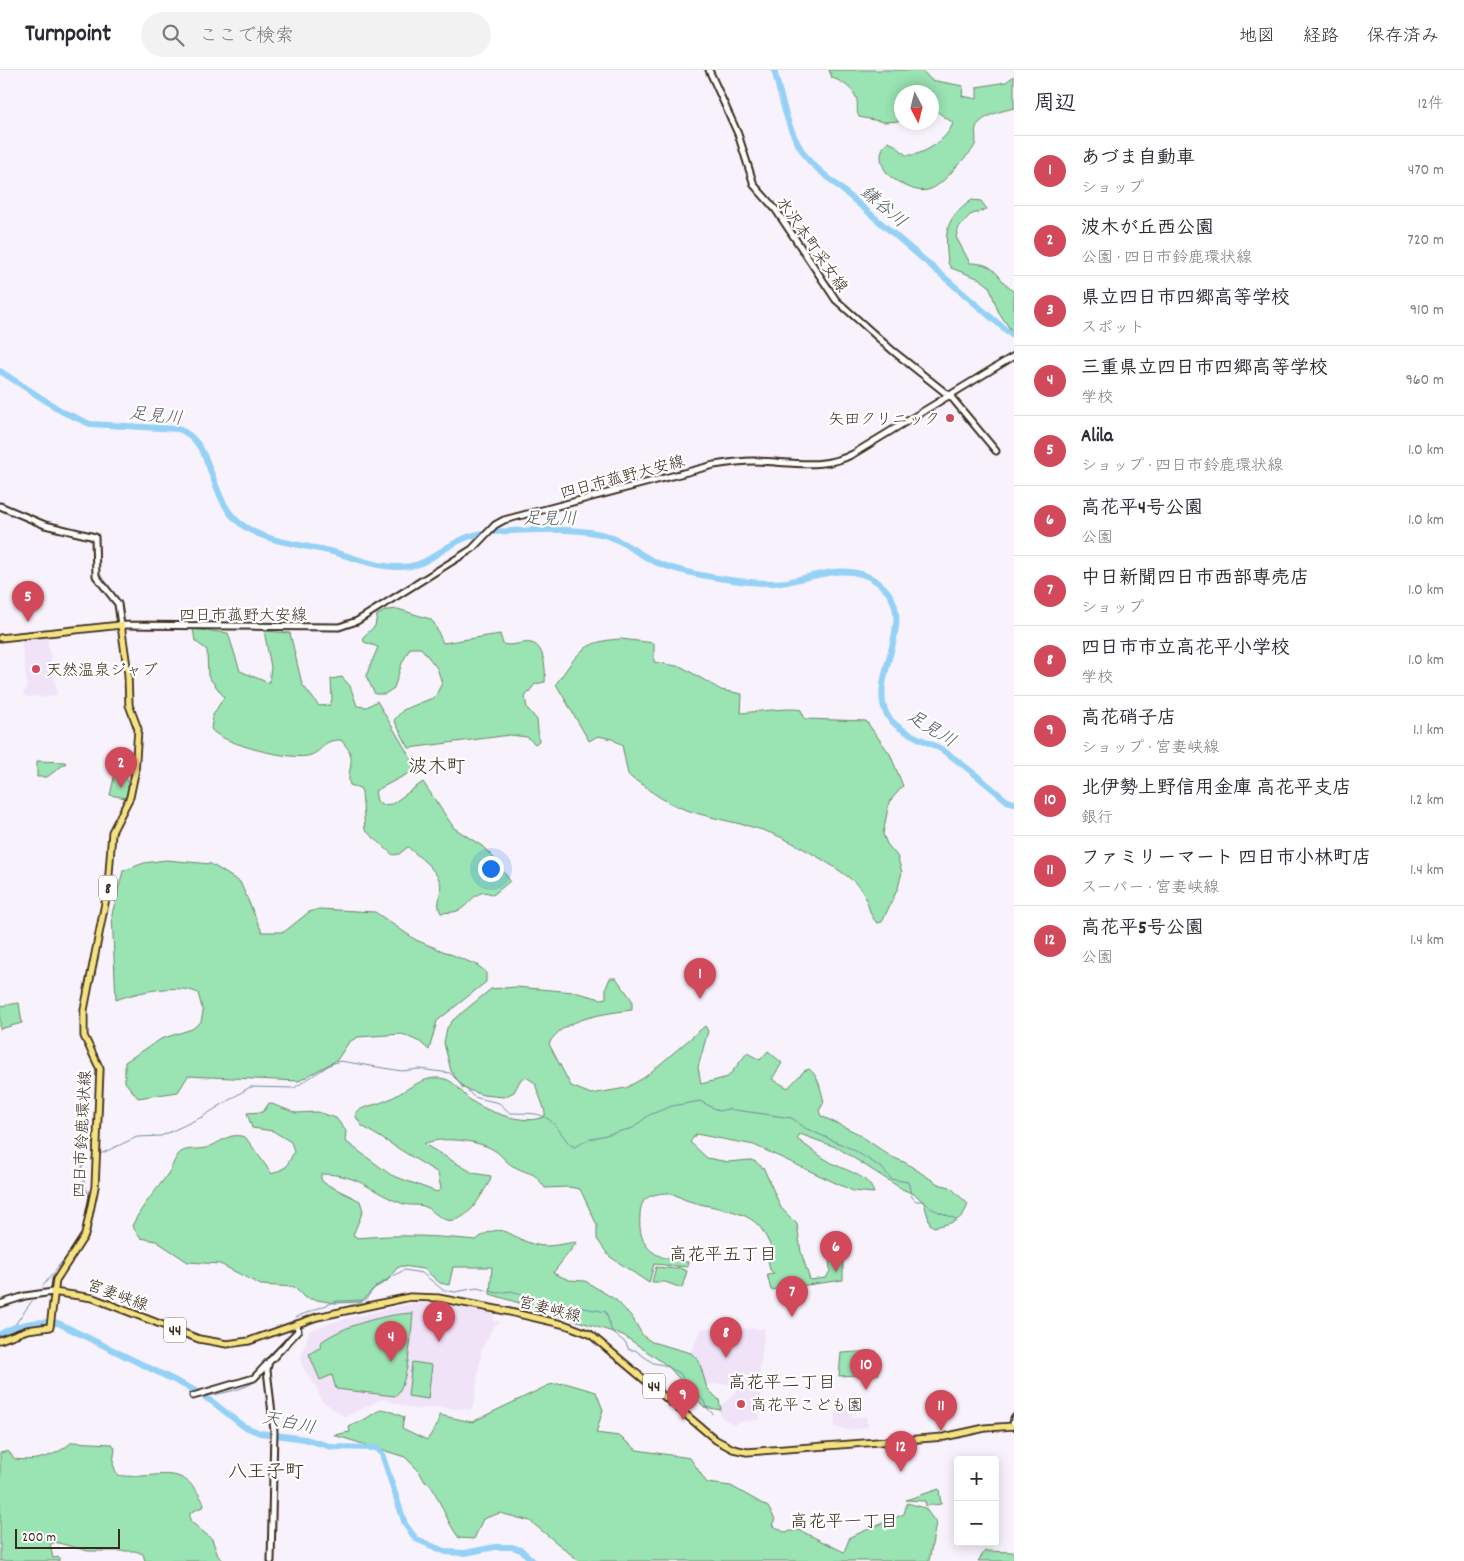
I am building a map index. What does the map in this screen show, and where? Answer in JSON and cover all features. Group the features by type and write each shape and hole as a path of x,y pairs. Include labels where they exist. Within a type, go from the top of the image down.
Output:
{"main road":[{"name":"水沢本町采女線","path":"709,70 738,134 751,180 776,210 836,300 856,320 948,396 996,451"},
{"name":"四日市菰野大安線","path":"121,625 329,628 349,624 480,543 500,522 714,465 755,461 820,464 836,461 853,454 1014,356"},
{"path":"0,506 45,524 95,537 96,576 118,604 121,625 0,638"},
{"name":"四日市鈴鹿環状線","path":"0,1340 27,1330 50,1327 54,1292 61,1269 86,1231 94,1195 100,1070 84,1036 84,1010 108,888 110,842 116,823 132,790 137,742 137,724 129,705 128,674 121,625"},
{"path":"0,1304 25,1296 54,1292"},
{"name":"宮妻峡線","path":"54,1292 93,1298 199,1339 222,1344 244,1342 317,1317 418,1296 453,1300 566,1325 596,1337 716,1440 733,1449 747,1452 944,1437 986,1428 1013,1426"},
{"path":"193,1396 254,1378 298,1331 297,1324"},
{"path":"269,1362 268,1370 274,1431 271,1561"},
{"path":"1013,1426 1014,1418"}],"shaded area":[{"path":"47,636 57,695 39,698 39,695 27,697 23,693 27,688 21,638"},
{"path":"417,1302 488,1311 494,1314 493,1321 501,1322 494,1326 482,1348 474,1403 470,1410 439,1407 413,1409 382,1399 345,1417 321,1400 317,1388 302,1366 301,1358 309,1331 337,1321"},
{"path":"702,1328 765,1329 758,1384 706,1384 699,1366 689,1356"},
{"name":"高花平こども園","path":"759,1386 760,1420 739,1422 734,1425 722,1418 718,1409 740,1387"},
{"path":"837,1404 851,1406 852,1418 866,1416 868,1427 848,1430 834,1427"}],"green space":[{"path":"829,70 922,70 931,80 963,86 962,96 977,99 977,87 1006,82 1014,76 1014,108 991,115 979,123 975,131 975,145 969,153 935,187 921,191 903,185 888,175 881,160 881,155 884,146 888,142 895,145 906,155 912,155 934,146 946,135 953,123 939,113 939,85 894,85 894,121 884,122 859,117 857,100 853,92 844,83 832,78"},
{"path":"972,200 981,201 987,209 970,215 959,227 956,237 970,263 986,265 991,268 1014,292 1014,335 998,311 989,286 980,279 951,268 948,263 948,227 956,214"},
{"path":"398,609 430,619 434,623 443,643 500,634 503,644 531,643 536,645 544,660 545,682 535,684 525,697 527,708 537,720 539,741 535,744 527,737 510,735 409,748 394,720 403,710 435,697 442,683 437,668 421,648 410,648 402,663 394,688 385,694 375,694 366,676 378,647 364,642 363,637 375,626 377,615 387,610"},
{"path":"193,629 228,633 240,671 269,683 271,667 264,631 290,633 302,684 319,706 330,705 332,699 331,679 342,677 350,686 357,706 367,707 377,701 417,769 375,791 377,801 381,805 392,804 423,782 454,828 482,846 495,859 510,881 493,895 482,893 462,909 455,912 441,913 439,909 440,882 431,867 408,847 399,854 393,855 365,830 362,792 360,788 350,785 351,757 349,750 341,740 327,743 311,755 303,757 290,756 243,746 218,735 211,729 213,715 224,697 208,676 207,650 195,641"},
{"path":"621,639 654,643 654,662 682,667 721,690 742,694 741,713 797,709 801,710 805,719 866,721 890,754 903,786 889,802 883,834 887,844 897,856 902,872 898,888 882,922 877,923 874,919 864,893 855,882 822,860 778,836 676,806 634,780 628,774 622,745 612,739 598,736 589,741 556,684 576,657 589,646 608,640"},
{"path":"37,761 66,763 47,777 37,777"},
{"path":"115,773 126,776 128,785 131,785 126,798 110,795"},
{"path":"166,860 211,864 240,882 262,932 284,932 309,912 319,909 375,912 416,940 477,965 486,972 486,982 437,1021 429,1050 420,1042 402,1034 358,1037 349,1042 337,1060 299,1081 188,1076 178,1092 138,1098 125,1082 125,1062 161,1039 192,1029 201,1022 203,1012 198,993 190,990 157,990 116,1000 112,914 123,871 144,863"},
{"path":"610,978 616,978 632,1000 632,1010 586,1018 564,1028 555,1035 549,1044 571,1086 591,1094 626,1088 645,1077 705,1026 708,1031 698,1067 701,1084 728,1077 747,1053 760,1060 768,1051 782,1063 772,1079 788,1088 804,1071 809,1069 817,1080 822,1093 824,1102 819,1111 821,1116 857,1133 890,1156 906,1163 938,1184 950,1187 968,1204 963,1215 956,1221 934,1227 930,1224 924,1203 916,1195 902,1189 838,1148 800,1134 797,1139 830,1162 867,1181 874,1193 853,1191 754,1145 696,1134 690,1142 707,1158 728,1162 751,1160 764,1169 781,1208 797,1224 801,1252 810,1280 826,1278 830,1271 829,1257 843,1256 843,1280 771,1290 767,1274 774,1273 770,1270 768,1260 773,1251 758,1225 743,1215 694,1203 669,1193 647,1198 640,1210 640,1227 645,1244 658,1255 667,1259 688,1262 688,1267 654,1264 649,1283 609,1256 597,1239 597,1225 580,1189 569,1187 545,1188 535,1176 512,1166 494,1150 479,1144 459,1140 439,1140 424,1144 473,1173 491,1176 479,1199 466,1215 450,1221 443,1219 424,1206 407,1205 393,1200 346,1177 321,1174 321,1179 324,1183 360,1201 363,1211 353,1235 358,1238 417,1236 476,1240 494,1231 501,1231 542,1246 577,1242 553,1273 569,1280 585,1281 616,1300 632,1317 643,1336 652,1342 691,1353 699,1361 707,1388 719,1400 721,1410 704,1407 668,1366 623,1335 490,1294 492,1267 453,1267 449,1285 440,1283 424,1269 402,1266 397,1268 387,1281 373,1289 361,1302 335,1303 305,1298 294,1287 261,1285 220,1264 188,1262 156,1241 141,1238 132,1226 181,1152 204,1148 228,1137 241,1136 246,1138 272,1174 286,1167 294,1152 291,1142 273,1131 252,1128 247,1113 263,1112 269,1103 296,1113 318,1112 336,1118 346,1131 345,1141 391,1175 437,1192 441,1189 438,1173 362,1126 356,1117 356,1112 392,1098 421,1081 437,1078 448,1080 476,1104 495,1113 528,1120 545,1116 535,1083 526,1077 521,1079 514,1092 504,1097 483,1095 463,1088 451,1071 444,1043 447,1028 453,1020 491,989 516,987 574,992 601,999 606,998 606,988"},
{"path":"19,1003 22,1023 0,1029 0,1006"},
{"path":"656,1267 676,1269 677,1267 687,1271 682,1288 665,1282 652,1282"},
{"path":"413,1313 406,1370 400,1390 395,1396 336,1389 332,1375 320,1380 309,1354 321,1347 320,1343 340,1331 364,1322"},
{"path":"876,1351 879,1374 839,1376 841,1353"},
{"path":"412,1362 432,1365 428,1399 408,1396"},
{"path":"565,1383 596,1392 603,1410 596,1433 619,1436 637,1450 690,1458 707,1483 731,1486 768,1507 775,1519 772,1525 784,1532 799,1530 844,1552 850,1537 904,1514 907,1503 925,1508 936,1523 929,1561 579,1561 530,1521 500,1513 483,1519 474,1539 459,1538 429,1483 425,1482 419,1471 405,1457 334,1435 350,1432 349,1427 378,1411 388,1410 404,1417 402,1428 427,1440 438,1424 439,1415 472,1422 549,1385"},
{"path":"72,1442 112,1444 115,1448 113,1464 117,1475 167,1474 187,1481 196,1490 204,1504 204,1506 190,1513 190,1521 212,1539 218,1556 224,1561 145,1561 143,1554 135,1551 88,1551 55,1542 50,1545 53,1558 59,1557 59,1561 0,1561 0,1453 8,1451 15,1459 38,1459 59,1451"},
{"path":"939,1489 941,1504 926,1506 925,1501 906,1500"},
{"path":"985,1551 1014,1552 1014,1561 978,1561"}],"waterway":[{"name":"鎌谷川","path":"774,70 792,130 803,153 811,163 1014,337"},
{"name":"足見川","path":"0,371 63,412 90,424 178,429 190,436 199,446 222,501 230,514 241,524 273,539 333,552 372,564 399,567 419,564 452,544 480,534 560,530 585,531 608,536 660,564 726,579 773,583 787,582 832,572 844,571 866,575 876,581 890,595 896,610 896,627 882,697 890,720 912,735 944,751 1007,801 1014,803"},
{"path":"98,1155 137,1137 161,1136 170,1132 202,1117 250,1087 294,1088 331,1064 340,1061 402,1071 419,1069 450,1073 474,1097 499,1103 510,1113 539,1115 550,1120 568,1143 574,1147 590,1139 633,1128 649,1115 672,1106 700,1101 719,1111 728,1109 792,1118 805,1128 852,1149 882,1168 891,1179 908,1182 912,1197 916,1201 923,1201 932,1209 956,1219"},
{"path":"90,1199 80,1170 86,1161 94,1157"},
{"path":"42,1287 74,1247"},
{"path":"296,1317 337,1301 365,1300 376,1286 404,1270 422,1273 443,1290 455,1292 477,1288 498,1293 511,1291 544,1301 606,1312 612,1332 626,1343 629,1350 635,1350 653,1363 664,1365 680,1373 687,1386 704,1401 706,1407 713,1414"},
{"path":"14,1326 32,1301"},
{"name":"天白川","path":"0,1334 14,1327 28,1324 42,1322 58,1323 192,1389 214,1403 243,1426 260,1433 305,1439 332,1447 377,1448 382,1454 405,1524 416,1539 446,1552 465,1553 495,1547 512,1547 521,1550 533,1561"},
{"path":"263,1364 262,1362 290,1334"},
{"path":"205,1397 246,1386 254,1382 265,1371"}],"place":[{"name":"矢田クリニック","path":"950,418"},
{"name":"Alila","path":"28,622"},
{"name":"天然温泉ジャブ","path":"36,669"},
{"name":"波木が丘西公園","path":"121,788"},
{"name":"あづま自動車","path":"700,999"},
{"name":"高花平4号公園","path":"836,1272"},
{"name":"中日新聞四日市西部専売店","path":"792,1317"},
{"name":"県立四日市四郷高等学校","path":"439,1342"},
{"name":"四日市市立高花平小学校","path":"726,1358"},
{"name":"三重県立四日市四郷高等学校","path":"391,1362"},
{"name":"北伊勢上野信用金庫 高花平支店","path":"866,1390"},
{"name":"高花平こども園","path":"741,1404"},
{"name":"高花硝子店","path":"683,1420"},
{"name":"ファミリーマート 四日市小林町店","path":"941,1431"},
{"name":"高花平5号公園","path":"901,1472"}],"district":[{"name":"波木町","path":"437,765"},
{"name":"高花平五丁目","path":"723,1254"},
{"name":"高花平二丁目","path":"782,1382"},
{"name":"八王子町","path":"266,1470"},
{"name":"高花平一丁目","path":"844,1521"}]}
